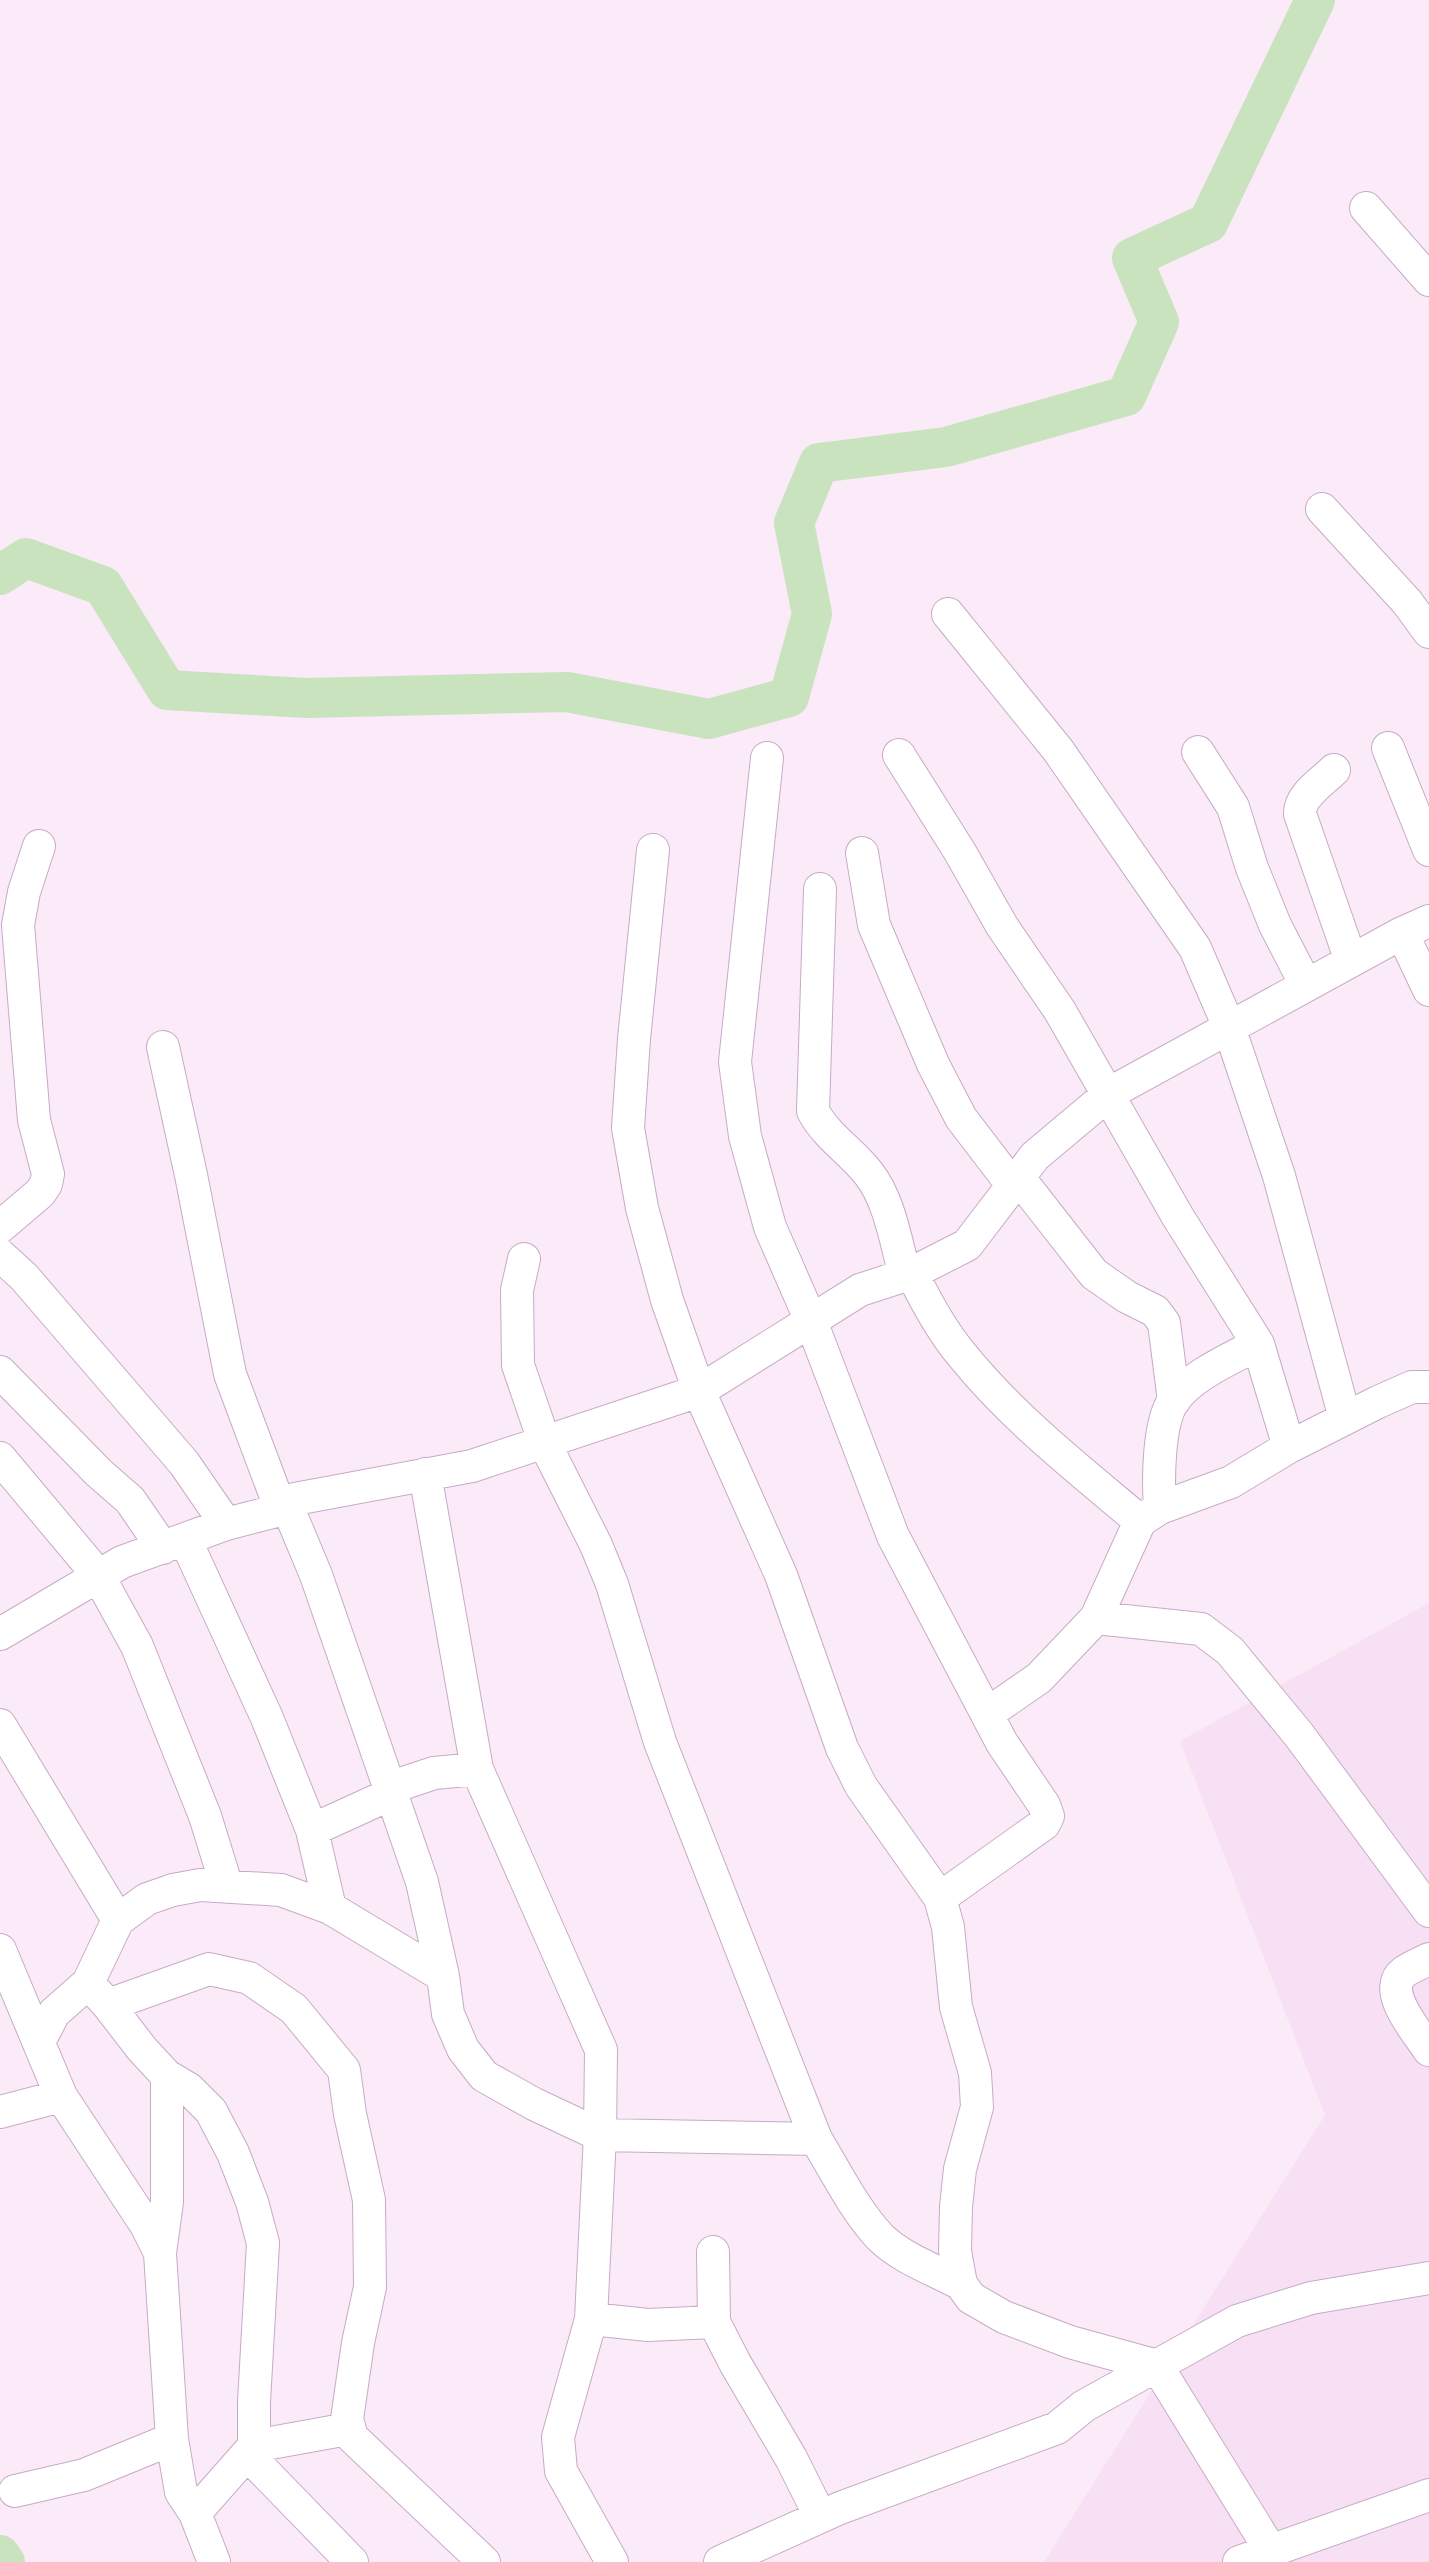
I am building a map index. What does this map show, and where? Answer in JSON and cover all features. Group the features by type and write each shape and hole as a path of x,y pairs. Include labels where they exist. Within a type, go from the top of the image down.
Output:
{"street":[{"path":"1366,208 1429,280"},
{"path":"1322,509 1407,602 1429,632"},
{"path":"948,614 1058,750 1195,948 1229,1027 1279,1176 1345,1418"},
{"path":"1388,748 1429,850"},
{"path":"1198,752 1233,807 1252,868 1275,925 1306,985"},
{"path":"899,755 960,852 1002,926 1060,1011 1110,1093 1178,1216 1258,1344 1289,1447"},
{"path":"768,758 735,1062 745,1136 771,1227 811,1321 893,1536 1002,1743 1044,1805 1048,1816 1044,1824 940,1898"},
{"path":"1334,770 1304,799 1300,806 1300,814 1351,961"},
{"path":"0,1227 40,1193 46,1184 48,1174 34,1120 18,925 12,886 39,846"},
{"path":"653,850 634,1039 628,1128 645,1220 667,1300 699,1391 781,1575 842,1748 861,1786 940,1898 948,1928 952,1982 975,2073 977,2107 960,2169 956,2207 955,2251 961,2284 971,2298 1004,2317 1070,2342 1157,2366 1291,2552"},
{"path":"862,854 874,925 933,1064 961,1118 1094,1274 1127,1297 1155,1311 1164,1323 1174,1401 1157,1468 1150,1514 1096,1618 1039,1678 987,1714"},
{"path":"820,889 813,1111 820,1125 868,1173 877,1187 908,1274 962,1355 1057,1452 1150,1514"},
{"path":"0,1634 122,1562 174,1545 226,1524 285,1509 295,1499 472,1467 545,1444 623,1414 699,1391 860,1290 908,1274 967,1245 1035,1156 1110,1093 1415,927 1429,990"},
{"path":"163,1047 230,1374 285,1509 316,1575 422,1882 443,1976 448,2014 463,2049 484,2076 534,2104 600,2134 816,2139"},
{"path":"0,1255 24,1277 177,1455 226,1524"},
{"path":"524,1259 517,1290 518,1365 545,1444 596,1545 612,1584 660,1742 816,2139 850,2196 881,2238 961,2284"},
{"path":"1174,1401 1198,1379 1258,1344"},
{"path":"0,1372 99,1473 130,1500 174,1545 267,1718 312,1830 330,1908"},
{"path":"1150,1514 1231,1482 1289,1447 1412,1387 1429,1387"},
{"path":"0,1458 98,1575 137,1646 205,1816 226,1884"},
{"path":"424,1474 477,1769 601,2050 600,2134 591,2319 558,2436 558,2455 561,2471 612,2562"},
{"path":"1096,1618 1201,1629 1230,1651 1299,1735 1429,1911"},
{"path":"0,1725 118,1920"},
{"path":"312,1830 390,1791 434,1773 477,1769"},
{"path":"98,1994 118,1920 147,1899 173,1890 200,1885 226,1884 281,1890 330,1908 443,1976"},
{"path":"0,1950 61,2096 146,2225 160,2253"},
{"path":"1429,1959 1402,1973 1396,1988 1398,2002 1429,2050"},
{"path":"39,2042 54,2013 98,1994 209,1969 249,1978 294,2009 344,2070 350,2114 369,2200 370,2287 358,2343 347,2420 348,2429 352,2437 484,2562"},
{"path":"98,1994 166,2076 189,2088 211,2111 241,2173 263,2243 250,2450 195,2513"},
{"path":"166,2076 167,2202 160,2253 172,2439 182,2492 195,2513 214,2562"},
{"path":"0,2112 61,2096"},
{"path":"713,2252 714,2322 735,2363 791,2458 820,2516"},
{"path":"720,2562 820,2516 926,2474 1057,2428 1084,2406 1237,2321 1311,2298 1429,2278"},
{"path":"591,2319 648,2325 714,2322"},
{"path":"250,2450 348,2429"},
{"path":"15,2491 84,2475 172,2439"},
{"path":"250,2450 352,2562"},
{"path":"1239,2562 1291,2552 1429,2495"}],"shaded area":[{"path":"1429,1603 1429,2562 1044,2562 1325,2115 1180,1741"}],"waterway":[{"path":"0,575 26,558 103,586 167,690 306,698 567,692 709,719 789,697 812,614 794,523 819,463 946,447 1126,396 1159,322 1132,258 1208,223 1315,0"},
{"path":"0,2555 5,2562"}]}
